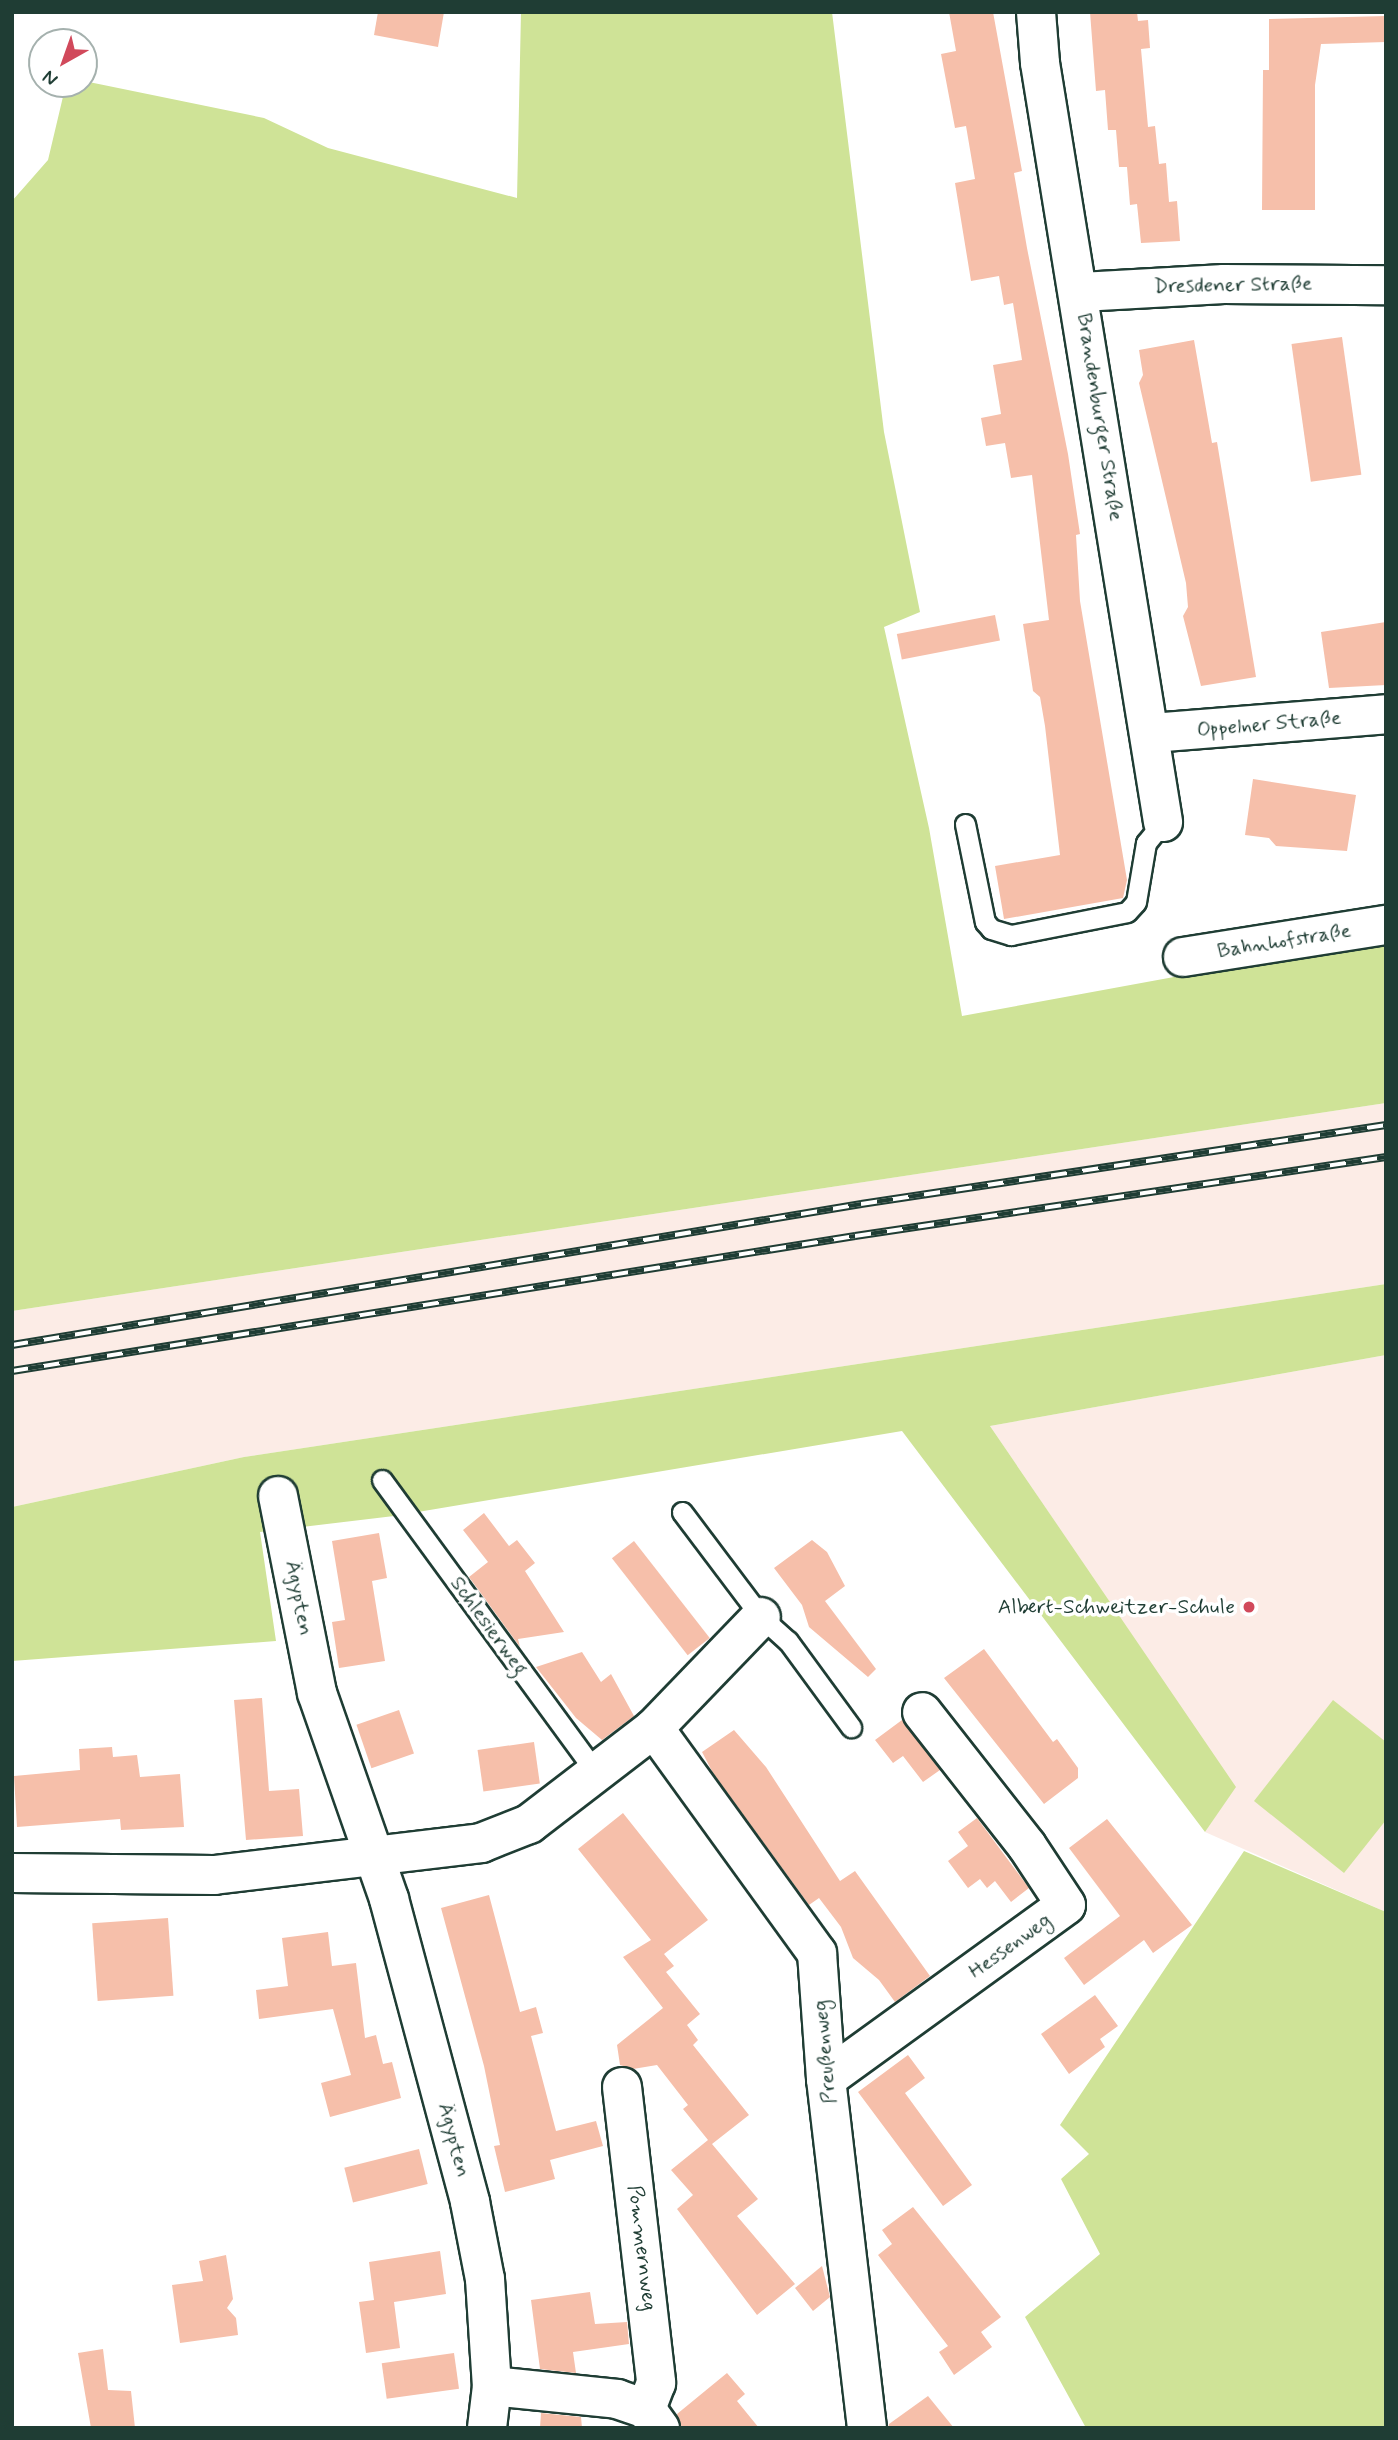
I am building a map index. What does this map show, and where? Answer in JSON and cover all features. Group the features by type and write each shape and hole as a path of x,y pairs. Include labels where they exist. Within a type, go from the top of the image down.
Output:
{"street":[{"name":"Brandenburger Straße","path":"1037,12 1040,63 1081,292 1152,733 1163,822"},
{"name":"Dresdener Straße","path":"1081,292 1224,284 1386,285"},
{"name":"Oppelner Straße","path":"1152,733 1386,714"},
{"name":"Bahnhofstraße","path":"1183,957 1386,925"},
{"name":"Ägypten","path":"278,1496 317,1693 377,1858 470,2202 485,2279 492,2386 487,2428"},
{"path":"12,1874 214,1875 377,1858 481,1843 529,1824 654,1728 761,1617"},
{"name":"Hessenweg","path":"826,2079 1066,1905 1027,1846 922,1712"},
{"name":"Preußenweg","path":"654,1728 817,1953 826,2079 867,2428"},
{"name":"Pommernweg","path":"492,2386 617,2399 653,2418 656,2383 622,2087"}],"lane":[{"path":"965,824 985,922 991,929 1011,935 1127,912 1136,902 1146,844 1163,822"},
{"name":"Schlesierweg","path":"382,1480 596,1772"},
{"path":"682,1513 761,1617 788,1641 851,1727"}],"shaded area":[{"path":"1386,1103 1386,1284 244,1457 12,1507 12,1311"},
{"name":"Albert-Schweitzer-Schule","path":"1386,1355 1386,1912 1205,1832 1235,1787 990,1426"}],"green space":[{"path":"521,12 832,12 884,432 920,612 884,627 929,828 962,1016 1386,938 1386,1103 12,1311 12,201 48,160 63,98 98,98 98,84 264,118 328,148 517,198"},
{"path":"1386,1284 1386,1355 990,1426 1236,1787 1205,1832 902,1431 394,1516 260,1532 276,1641 12,1661 12,1507 244,1457"},
{"path":"1333,1700 1386,1742 1386,1820 1344,1873 1254,1801"},
{"path":"1244,1851 1386,1912 1386,2428 1086,2428 1025,2317 1100,2254 1061,2179 1089,2154 1060,2125"}],"building":[{"path":"378,12 444,12 438,47 374,35"},
{"path":"949,12 993,12 1022,171 1014,173 1068,454 1080,534 1076,535 1080,601 1127,880 1123,898 1004,919 995,866 1060,855 1045,726 1040,697 1033,691 1023,624 1049,620 1032,475 1011,478 1005,443 986,446 981,418 1001,414 993,365 1022,360 1013,303 1004,305 999,276 971,281 955,183 975,179 966,126 955,128 941,54 956,51"},
{"path":"1090,12 1137,12 1138,21 1148,20 1150,48 1141,49 1148,127 1155,126 1159,164 1166,163 1169,202 1177,201 1180,241 1141,243 1137,204 1130,205 1127,167 1119,167 1116,130 1108,130 1105,90 1096,91"},
{"path":"1386,16 1386,42 1321,44 1315,85 1315,210 1262,210 1263,70 1269,70 1269,19"},
{"path":"1342,337 1361,475 1311,482 1291,344"},
{"path":"1194,340 1212,443 1217,442 1256,677 1201,686 1183,616 1188,607 1186,583 1139,383 1143,375 1139,350"},
{"path":"995,615 1000,641 902,660 897,634"},
{"path":"1386,622 1386,685 1329,688 1321,632"},
{"path":"1253,779 1356,795 1347,851 1276,846 1269,838 1245,835"},
{"path":"484,1513 509,1546 517,1540 535,1563 525,1571 564,1632 518,1639 520,1647 469,1577 488,1562 463,1530"},
{"path":"379,1533 387,1578 372,1581 385,1661 339,1668 332,1622 345,1620 332,1541"},
{"path":"812,1540 827,1552 845,1586 825,1601 876,1669 868,1677 809,1627 802,1605 774,1568"},
{"path":"634,1541 710,1638 688,1655 612,1558"},
{"path":"984,1649 1053,1742 1057,1739 1078,1768 1078,1778 1044,1804 944,1678"},
{"path":"582,1652 601,1682 611,1674 634,1716 602,1740 576,1718 536,1667"},
{"path":"262,1698 269,1791 299,1789 303,1836 246,1840 234,1700"},
{"path":"399,1710 414,1753 371,1768 356,1725"},
{"path":"902,1720 940,1770 923,1782 903,1756 893,1763 875,1740"},
{"path":"734,1730 766,1767 840,1881 855,1871 930,1976 895,2002 879,1980 853,1958 841,1927 819,1898 809,1905 713,1773 702,1752"},
{"path":"534,1742 540,1784 483,1792 478,1750"},
{"path":"112,1747 113,1757 137,1755 140,1777 180,1774 184,1827 121,1830 120,1819 17,1827 14,1776 80,1770 79,1749"},
{"path":"623,1813 708,1920 664,1954 674,1966 666,1972 700,2014 687,2025 698,2040 693,2045 749,2115 712,2144 758,2199 737,2216 795,2284 757,2315 677,2209 693,2195 671,2170 708,2140 683,2109 688,2105 657,2065 633,2069 620,2065 617,2045 663,2008 623,1957 651,1940 578,1849"},
{"path":"977,1818 1029,1888 1011,1902 995,1881 987,1888 980,1879 968,1888 948,1861 968,1846 958,1832"},
{"path":"1107,1819 1192,1925 1153,1953 1144,1940 1084,1985 1064,1958 1120,1916 1069,1848"},
{"path":"489,1895 520,2012 536,2007 543,2033 531,2036 556,2131 596,2121 603,2146 550,2160 555,2179 505,2192 494,2146 500,2145 484,2066 441,1908"},
{"path":"168,1918 173,1996 98,2001 92,1923"},
{"path":"328,1932 332,1966 356,1963 365,2038 376,2035 383,2064 392,2062 401,2098 330,2117 321,2083 351,2075 333,2009 259,2019 256,1990 288,1986 282,1938"},
{"path":"1095,1995 1118,2026 1100,2039 1105,2047 1069,2074 1041,2034"},
{"path":"908,2055 925,2078 905,2093 972,2185 943,2206 858,2092"},
{"path":"419,2149 428,2184 353,2203 344,2168"},
{"path":"913,2207 1001,2317 981,2332 992,2347 954,2375 939,2352 948,2346 878,2255 892,2244 882,2230"},
{"path":"440,2251 446,2294 394,2302 400,2348 366,2353 359,2302 374,2300 369,2262"},
{"path":"226,2255 233,2299 227,2308 236,2318 238,2335 180,2343 172,2285 203,2281 199,2261"},
{"path":"822,2266 830,2297 813,2311 795,2288"},
{"path":"590,2292 595,2324 627,2322 629,2344 573,2352 576,2373 540,2369 531,2300"},
{"path":"103,2349 108,2390 131,2391 135,2428 91,2428 78,2353"},
{"path":"454,2353 459,2389 387,2399 382,2363"},
{"path":"727,2373 745,2394 737,2401 759,2428 682,2428 677,2414"},
{"path":"928,2396 954,2428 888,2428 889,2424"},
{"path":"541,2413 581,2417 582,2428 540,2428"}],"railway":[{"path":"12,1345 861,1204 1386,1125"},
{"path":"12,1371 855,1236 1386,1157"}],"place":[{"name":"Albert-Schweitzer-Schule","path":"1249,1607"}]}
